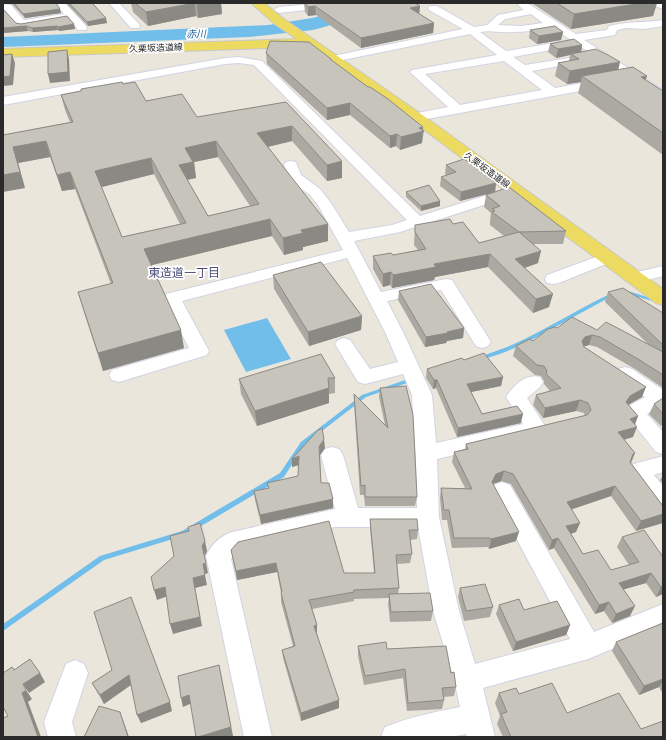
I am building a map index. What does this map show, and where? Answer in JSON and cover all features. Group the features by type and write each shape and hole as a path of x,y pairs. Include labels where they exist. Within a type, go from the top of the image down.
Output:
{"main road":[{"name":"久栗坂造道線","path":"257,3 279,9 304,38 416,117 663,299"},
{"name":"久栗坂造道線","path":"3,54 254,45 304,38"}],"street":[{"path":"60,3 82,28"},
{"path":"114,3 135,26"},
{"path":"520,3 663,95"},
{"path":"656,3 663,6"},
{"path":"3,7 7,7 22,24 70,16"},
{"path":"279,9 311,8"},
{"path":"433,8 471,30 552,92"},
{"path":"490,26 502,17 533,12"},
{"path":"458,110 416,72 506,56 611,33 612,28 626,25 644,26 663,22"},
{"path":"333,58 490,26 503,29 524,30 552,24"},
{"path":"248,60 254,45"},
{"path":"524,70 601,56"},
{"path":"3,101 220,62 248,60 258,63 417,222"},
{"path":"416,117 635,77"},
{"path":"291,165 294,177 315,192 324,203 349,245 395,334 422,395 428,517 446,610 467,679 479,727 414,730 395,737"},
{"path":"119,375 200,351 172,298 349,245 515,190"},
{"path":"553,279 607,258"},
{"path":"635,278 663,271"},
{"path":"377,298 446,284 482,342"},
{"path":"344,344 365,377 409,366"},
{"path":"608,364 660,398 634,412 663,446"},
{"path":"533,382 516,397 537,429"},
{"path":"426,454 557,424"},
{"path":"332,455 349,517"},
{"path":"663,464 638,471 663,502"},
{"path":"502,491 588,647"},
{"path":"258,737 218,556 232,542 335,518 428,517"},
{"path":"467,679 588,647 663,616"},
{"path":"62,737 58,722 76,673"}],"water":[{"name":"赤川","path":"332,13 346,21 313,30 249,37 3,47 3,37 268,25 312,18"},
{"path":"267,318 291,359 246,372 224,330"}],"building":[{"path":"14,3 56,3 60,9 23,14"},
{"path":"69,3 92,3 106,18 87,22"},
{"path":"135,3 195,3 146,12"},
{"path":"195,3 209,3 197,5"},
{"path":"305,3 415,3 420,6 410,8 434,23 361,38 315,6 308,7"},
{"path":"557,3 642,3 574,14"},
{"path":"3,9 16,23 21,24 67,16 74,24 58,27 32,28 26,26 3,28"},
{"path":"555,26 563,32 539,36 530,30"},
{"path":"574,39 582,45 558,49 550,44"},
{"path":"270,41 309,42 368,87 388,99 423,127 419,128 424,131 401,137 397,134 390,136 350,103 327,108 266,53"},
{"path":"596,49 620,62 570,71 558,63 579,59 571,54"},
{"path":"67,50 68,72 48,74 48,52"},
{"path":"12,54 10,76 3,77 3,55"},
{"path":"633,67 647,76 641,77 663,91 663,133 582,76"},
{"path":"122,82 123,84 135,82 146,101 182,94 197,117 286,102 342,161 327,165 292,126 257,133 328,224 301,230 303,233 283,238 270,219 144,249 181,330 98,353 78,292 113,283 70,172 57,175 46,141 13,147 20,172 3,175 3,135 73,122 61,95 81,91 81,89","holes":["216,141 259,204 208,216 179,165 193,162 185,148","151,158 186,223 122,237 95,171"]},
{"path":"464,159 496,183 461,192 441,177 456,172 446,165"},
{"path":"429,185 440,201 421,206 406,192"},
{"path":"509,187 566,231 519,232 492,212 495,211 492,209 500,206 486,195"},
{"path":"450,219 453,224 463,222 479,243 519,232 541,251 515,259 553,294 536,299 490,254 434,264 436,267 393,275 391,272 383,274 373,256 391,253 393,255 426,249 415,232 415,225"},
{"path":"321,262 362,316 308,332 273,275"},
{"path":"431,284 464,328 426,337 399,291"},
{"path":"623,288 663,313 663,345 608,292"},
{"path":"572,317 597,330 606,322 663,352 663,375 600,337 592,335 585,337 582,341 584,347 646,387 630,396 626,402 638,416 630,419 637,427 618,432 635,453 633,454 630,462 663,506 663,514 641,521 615,486 567,502 580,523 566,526 583,554 598,550 611,570 639,562 622,537 644,530 663,557 663,586 661,587 651,573 619,583 635,606 616,614 609,602 599,605 558,538 552,540 513,474 504,471 496,474 492,482 519,532 491,539 454,538 449,510 444,510 441,488 472,489 454,452 468,449 466,444 587,415 591,410 588,403 580,400 545,408 536,395 561,388 546,374 547,371 544,366 537,365 516,346 530,339 533,341 548,329 555,327 557,328"},
{"path":"484,353 503,377 467,384 482,414 517,406 523,414 458,428 437,380 434,380 427,369 462,358 464,360"},
{"path":"321,354 335,378 328,378 329,388 255,411 239,379"},
{"path":"406,386 413,415 417,497 365,497 365,485 361,486 354,394 388,428 380,388"},
{"path":"663,398 663,414 654,404"},
{"path":"322,428 324,439 319,447 321,483 329,483 333,499 260,515 254,491 269,488 267,483 298,476 299,456 292,459 319,429"},
{"path":"370,519 417,519 418,530 409,530 412,554 396,555 399,588 354,590 354,592 309,600 317,625 314,626 339,700 301,713 282,650 295,646 281,593 276,563 236,571 231,550 238,542 329,521 344,573 375,573"},
{"path":"200,523 205,541 202,546 206,563 203,564 205,575 193,578 200,617 170,624 165,587 154,590 151,577 174,556 170,536 189,531 188,527"},
{"path":"485,584 493,607 466,611 460,588"},
{"path":"430,593 433,611 391,612 389,594"},
{"path":"131,597 170,702 137,715 129,675 100,695 92,683 112,670 94,612"},
{"path":"519,599 524,610 557,601 570,625 516,642 499,605"},
{"path":"663,623 663,679 644,686 616,642"},
{"path":"386,642 387,649 446,646 451,673 454,672 456,687 442,688 444,700 408,703 405,669 365,676 358,646"},
{"path":"30,659 40,673 23,684 26,690 22,693 38,737 3,737 3,718 8,716 3,707 3,673 12,667 14,670"},
{"path":"219,665 231,727 196,737 189,695 181,698 178,676"},
{"path":"552,683 567,713 619,693 641,729 663,721 663,737 511,737 501,714 507,712 499,693 516,688 519,694"},
{"path":"99,706 120,712 128,737 84,737"}],"waterway":[{"path":"626,292 663,303"},
{"path":"481,358 498,353 532,338 612,295"},
{"path":"3,628 102,558 184,533 282,475 303,443 364,396 408,381"}],"district":[{"name":"東造道一丁目","path":"184,273"}]}
